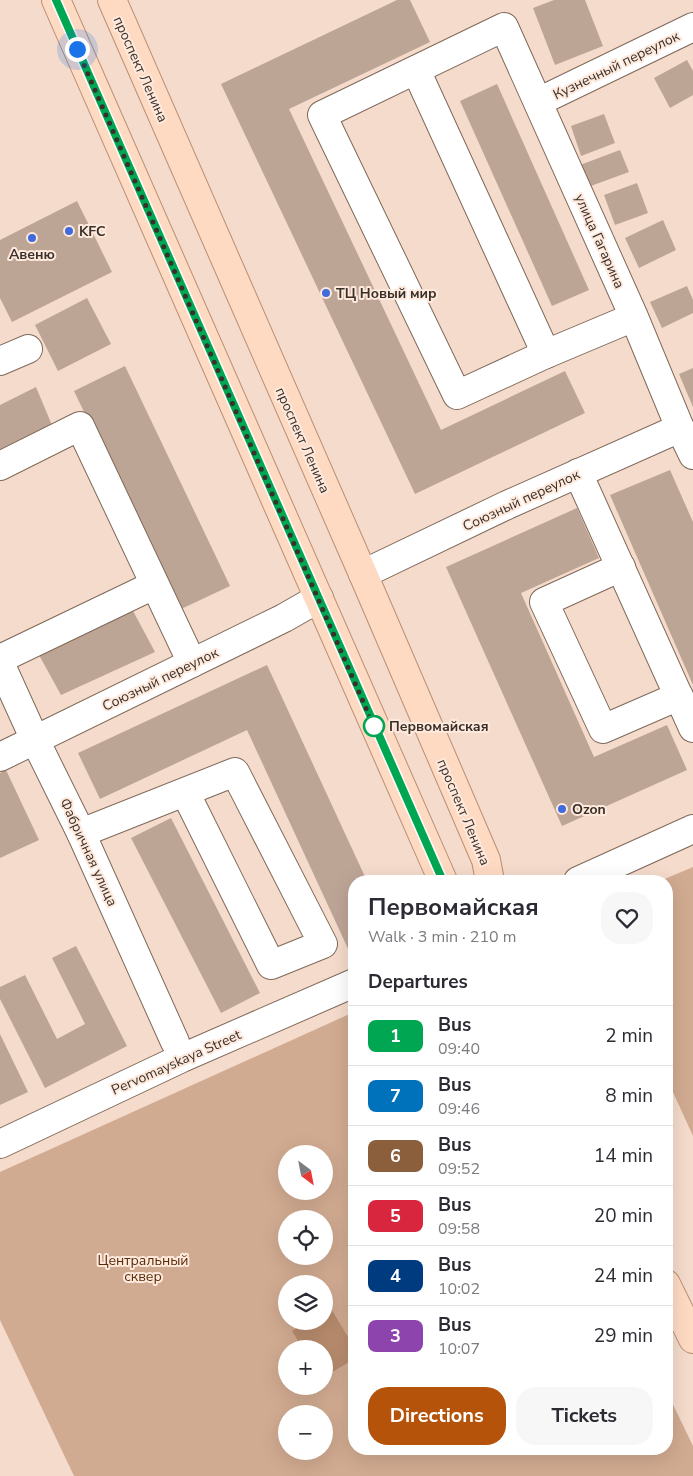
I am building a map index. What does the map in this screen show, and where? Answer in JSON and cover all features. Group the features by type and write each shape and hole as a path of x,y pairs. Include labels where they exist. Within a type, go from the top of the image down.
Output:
{"main road":[{"path":"56,0 440,875"},
{"name":"проспект Ленина","path":"112,0 363,574 486,860 489,875"},
{"path":"673,1298 693,1339"}],"street":[{"name":"улица Гагарина","path":"416,70 504,27 634,316 693,455"},
{"name":"Кузнечный переулок","path":"538,102 693,27"},
{"path":"546,354 416,70 322,115 457,395 634,316"},
{"path":"0,361 28,349"},
{"path":"0,466 80,426 192,663"},
{"name":"Союзный переулок","path":"363,574 578,473 680,428"},
{"path":"578,473 693,728"},
{"path":"622,567 544,602 603,729 679,696"},
{"path":"0,659 154,585"},
{"name":"Союзный переулок","path":"0,757 284,618 319,598"},
{"name":"Фабричная улица","path":"0,663 35,740 81,833 175,1042"},
{"path":"81,833 184,792 235,772 323,944 271,965 184,792"},
{"path":"591,875 693,829"},
{"name":"Pervomayskaya Street","path":"0,1144 182,1058 348,986"}],"green space":[{"path":"693,867 693,1136 673,1092 673,875"},
{"name":"Центральный сквер","path":"348,1015 348,1455 673,1455 673,1405 693,1446 693,1476 74,1476 0,1320 0,1172"}],"shaded area":[{"path":"333,1312 348,1337 348,1363 333,1372 333,1340 298,1340 292,1331 333,1330"}],"building":[{"path":"397,0 410,0 430,42 289,109 441,430 565,371 585,413 415,494 221,84"},
{"path":"554,0 585,0 603,46 555,65 533,8"},
{"path":"687,60 693,71 693,95 670,108 654,78"},
{"path":"497,84 589,290 552,306 460,101"},
{"path":"604,114 615,143 581,156 571,126"},
{"path":"620,150 629,172 588,187 580,165"},
{"path":"637,183 648,213 615,225 604,195"},
{"path":"77,201 112,272 12,322 0,298 0,240"},
{"path":"663,220 676,250 639,268 625,238"},
{"path":"687,286 693,300 693,313 662,328 650,302"},
{"path":"87,298 111,344 58,371 35,325"},
{"path":"125,366 230,586 179,610 74,391"},
{"path":"693,368 693,407 679,374"},
{"path":"36,387 54,430 0,456 0,405"},
{"path":"670,470 693,522 693,685 610,495"},
{"path":"577,508 599,558 521,593 594,757 667,725 687,770 562,826 446,567"},
{"path":"132,609 155,652 61,695 39,655"},
{"path":"267,665 364,875 348,875 348,949 247,730 100,799 78,753"},
{"path":"6,770 39,840 0,858 0,773"},
{"path":"171,818 260,993 221,1013 131,838"},
{"path":"76,946 127,1046 45,1088 0,999 0,987 25,975 57,1039 85,1024 52,958"},
{"path":"0,1034 28,1092 0,1105"}],"bus line":[{"name":"1","path":"56,0 440,875"}],"place":[{"name":"KFC","path":"69,231"},
{"name":"Авеню","path":"32,238"},
{"name":"ТЦ Новый мир","path":"326,293"},
{"name":"Первомайская","path":"374,726"},
{"name":"Ozon","path":"562,809"}],"route":[{"path":"77,49 376,731 374,726"}]}
